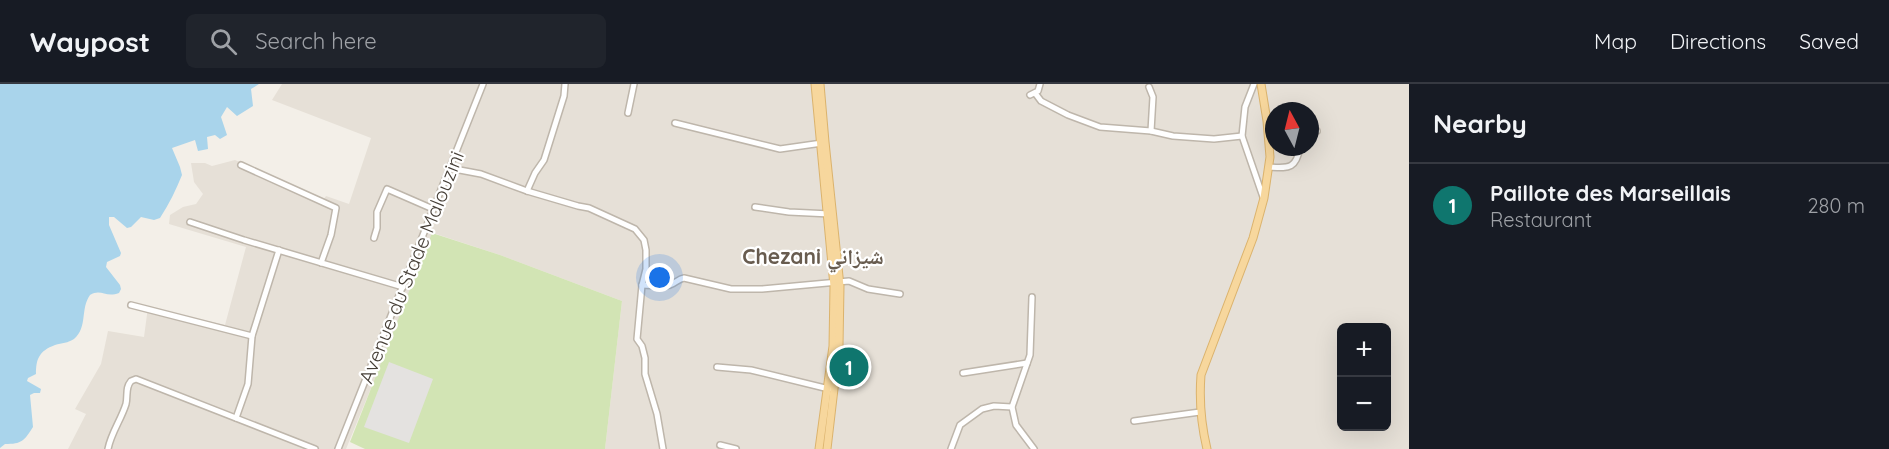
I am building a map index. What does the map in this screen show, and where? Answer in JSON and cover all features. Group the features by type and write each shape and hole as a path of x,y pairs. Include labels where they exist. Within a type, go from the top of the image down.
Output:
{"main road":[{"path":"815,84 836,281 839,346 819,449"},
{"path":"820,84 822,143"},
{"path":"1207,449 1200,412 1201,375 1253,238 1264,198 1269,167 1269,139 1261,84"},
{"path":"827,449 830,389"}],"street":[{"name":"Avenue du Stade Malouzini","path":"338,449 483,84"},
{"path":"527,191 544,160 564,96 565,84"},
{"path":"628,113 634,84"},
{"path":"1040,84 1038,91 1033,94 1041,101 1094,126 1207,139 1222,140 1242,136"},
{"path":"1254,84 1245,107 1242,136 1264,198"},
{"path":"1149,87 1153,97 1151,131"},
{"path":"675,123 780,149 822,143"},
{"path":"1269,167 1288,168 1293,166 1297,156"},
{"path":"241,165 336,208 331,235 321,263"},
{"path":"449,168 481,174 527,191 589,208 635,229 644,240 646,269 642,285 637,339 642,346 645,358 645,374 657,414 663,449"},
{"path":"374,238 377,228 377,212 387,189 433,209"},
{"path":"755,207 829,214"},
{"path":"190,222 403,287"},
{"path":"236,418 248,384 252,336 279,250"},
{"path":"642,285 667,286 684,278 731,288 762,289 849,281 868,289 900,294"},
{"path":"1032,297 1030,355 1012,407 1016,425 1034,449"},
{"path":"131,305 252,336"},
{"path":"963,372 1027,363"},
{"path":"717,367 751,370 830,389"},
{"path":"108,449 109,440 126,402 127,386 136,379 315,449"},
{"path":"951,449 960,425 982,409 994,406 1012,407"},
{"path":"1134,420 1200,412"},
{"path":"720,445 736,449"}],"shaded area":[{"path":"282,84 1409,84 1409,449 605,449 622,301 500,255 433,233 346,449 68,449 86,414 75,409 101,364 108,331 144,337 148,307 225,325 246,247 169,224 170,215 183,207 196,204 203,194 194,182 191,163 205,163 212,166 235,160 324,199 326,196 349,204 371,138 272,100"},
{"path":"389,362 433,379 409,443 364,427"}],"green space":[{"path":"432,233 500,255 622,301 605,449 365,449 350,442"}],"water":[{"path":"0,84 259,84 251,89 253,106 237,116 227,107 221,117 227,135 220,139 215,135 207,137 208,149 198,151 195,140 172,148 182,175 160,218 154,220 141,217 127,228 114,217 109,217 109,225 121,253 120,256 107,262 106,267 121,289 119,293 114,294 97,292 90,295 85,306 81,329 74,339 50,347 42,353 38,360 36,374 27,381 41,389 40,393 30,395 33,427 22,441 5,444 0,448"}],"place":[{"name":"Paillote des Marseillais","path":"849,367"}],"district":[{"name":"Chezani شيزاني","path":"813,256"}]}
